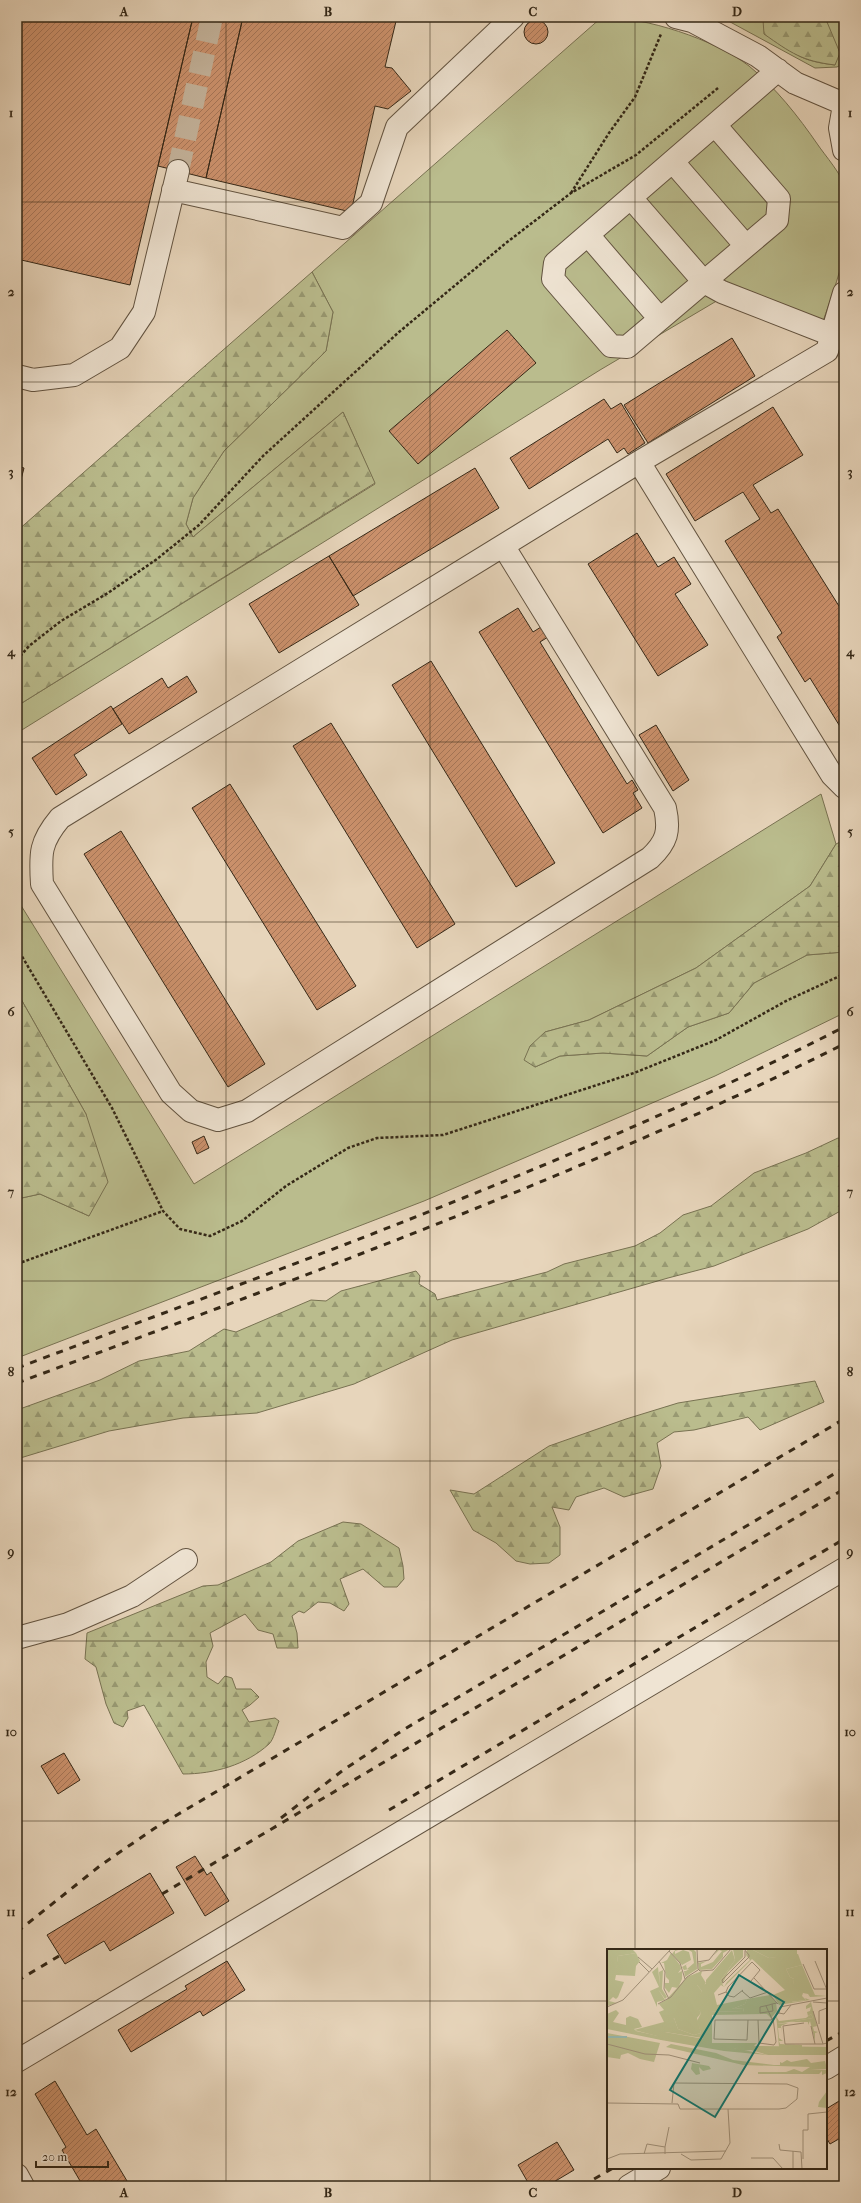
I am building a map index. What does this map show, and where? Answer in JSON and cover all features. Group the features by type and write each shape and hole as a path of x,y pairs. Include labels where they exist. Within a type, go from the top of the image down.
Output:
{"street":[{"path":"17,376 33,380 74,375 120,348 144,312 175,181 344,228 371,203 397,127 513,17"},
{"path":"669,24 692,21 758,56 795,83 844,105 840,128 844,150"},
{"path":"715,125 779,199 777,220 627,347 611,346 553,279 555,263 778,70"},
{"path":"673,162 746,246"},
{"path":"631,198 704,282 722,292 832,335"},
{"path":"588,235 660,319"},
{"path":"504,546 665,808 669,827 661,848 650,858 247,1110 218,1120 191,1112 171,1093 42,884 40,858 46,834 60,818 639,462 827,351 843,301"},
{"path":"639,462 832,775 844,787"},
{"path":"17,1638 68,1624 132,1596 186,1560"},
{"path":"17,2061 844,1569"},
{"path":"827,2067 844,2057"},
{"path":"630,2186 657,2169"},
{"path":"17,2175 24,2186"}],"path":[{"path":"571,193 609,133 635,97 669,24"},
{"path":"17,660 29,646 61,621 108,594 157,559 199,525 263,456 399,332 571,193 636,155 722,85"},
{"path":"17,948 112,1108 163,1211 180,1229 210,1236 242,1221 286,1186 348,1148 377,1138 443,1135 634,1073 716,1040 786,1001 844,974"},
{"path":"17,1264 163,1211"}],"green space":[{"path":"602,17 619,18 658,25 698,39 734,56 759,75 786,103 837,171 843,182 845,192 844,252 836,282 819,333 725,296 600,370 17,733 17,706 375,484 343,412 193,537 186,524 193,498 224,451 326,351 333,312 312,272"},
{"path":"721,17 775,17 763,20 786,47 801,57 821,63 835,65 827,22 820,17 844,17 844,63 837,67 815,68"},
{"path":"775,17 820,17 827,22 840,53 835,65 814,61 797,55 764,34 763,20"},
{"path":"312,272 333,312 326,351 224,451 193,498 186,524 193,537 343,412 375,483 17,706 17,531"},
{"path":"821,794 836,844 810,886 696,968 589,1020 545,1032 535,1067 560,1056 603,1053 647,1056 688,1027 729,1013 754,983 807,955 844,952 844,1013 715,1076 424,1201 17,1358 17,1199 40,1194 89,1216 86,1114 17,992 17,899 194,1184"},
{"path":"844,840 844,952 807,955 754,983 729,1013 688,1027 647,1056 603,1053 560,1056 535,1067 524,1060 530,1046 545,1032 589,1020 696,968 810,886 836,844"},
{"path":"17,992 86,1114 108,1182 89,1216 40,1194 17,1199"},
{"path":"838,1138 844,1139 844,1209 808,1229 714,1266 452,1340 354,1384 257,1413 183,1418 109,1431 17,1459 17,1410 100,1380 139,1361 189,1351 224,1329 236,1332 311,1300 326,1301 341,1291 416,1271 420,1276 419,1284 435,1294 437,1300 547,1272 564,1264 635,1246 660,1233 683,1215 711,1206 754,1173 806,1153"},
{"path":"815,1381 824,1402 760,1430 748,1417 694,1430 674,1432 657,1443 661,1466 653,1489 624,1497 604,1488 576,1497 569,1510 552,1507 560,1527 560,1555 549,1563 530,1564 516,1561 496,1543 473,1530 450,1490 474,1494 549,1446 626,1419 678,1403"},
{"path":"343,1522 361,1524 399,1548 404,1579 397,1587 384,1587 363,1569 340,1579 349,1604 344,1611 330,1603 318,1602 304,1613 299,1611 292,1616 297,1633 298,1648 277,1648 273,1634 258,1630 245,1614 210,1633 213,1646 206,1662 207,1677 218,1684 225,1676 232,1678 236,1689 251,1689 259,1697 242,1710 249,1722 275,1718 279,1721 274,1736 269,1744 250,1758 229,1767 195,1774 183,1774 144,1705 127,1711 128,1718 123,1727 114,1723 106,1704 96,1667 85,1659 87,1633 203,1586 218,1585 271,1562 298,1541"}],"building":[{"path":"17,17 193,17 130,285 17,259"},
{"path":"193,17 243,17 206,178 158,166"},
{"path":"243,17 397,17 385,67 392,68 411,91 388,109 375,106 351,212 206,178"},
{"path":"536,20 544,24 548,32 544,40 536,44 528,40 524,32 528,24"},
{"path":"507,330 536,363 418,464 389,431"},
{"path":"732,338 755,376 648,443 624,405"},
{"path":"604,399 611,409 621,403 645,443 628,454 624,448 617,453 608,439 529,489 510,458"},
{"path":"773,407 803,455 753,485 771,513 778,509 844,614 844,733 810,678 805,682 777,637 782,633 725,541 760,519 743,492 695,521 666,474"},
{"path":"17,466 24,468 17,495"},
{"path":"475,468 499,508 353,596 329,556"},
{"path":"637,533 658,567 674,557 691,584 675,594 708,645 658,676 588,564"},
{"path":"329,556 359,605 279,653 249,604"},
{"path":"518,608 533,632 541,627 548,637 540,642 627,784 632,780 638,790 633,793 642,808 603,833 479,632"},
{"path":"431,661 555,863 516,887 392,685"},
{"path":"187,676 197,692 129,734 113,709 162,678 168,688"},
{"path":"111,706 122,724 74,755 87,775 56,795 32,758"},
{"path":"331,723 455,924 417,948 293,746"},
{"path":"656,725 689,780 673,791 639,735"},
{"path":"230,784 356,986 317,1010 192,808"},
{"path":"121,831 265,1064 228,1087 84,854"},
{"path":"204,1136 209,1148 197,1154 192,1142"},
{"path":"64,1753 80,1780 58,1794 41,1766"},
{"path":"195,1856 207,1875 211,1872 229,1901 205,1916 176,1867"},
{"path":"150,1873 174,1913 110,1951 104,1941 65,1964 47,1935"},
{"path":"227,1961 245,1990 203,2016 200,2011 131,2052 118,2030 187,1989 185,1986"},
{"path":"55,2081 87,2135 96,2129 130,2186 83,2186 62,2150 66,2147 35,2094"},
{"path":"844,2098 844,2136 830,2144 827,2139 827,2108"},
{"path":"557,2142 574,2170 547,2186 530,2186 518,2165"}],"tunnel":[{"path":"178,171 212,17"}],"railway":[{"path":"17,1368 331,1250 539,1167 642,1123 744,1076 844,1027"},
{"path":"17,1383 331,1265 539,1183 743,1093 844,1044"},
{"path":"17,1932 101,1865 155,1828 844,1419"},
{"path":"281,1818 342,1771 403,1730 844,1468"},
{"path":"162,1894 844,1489"},
{"path":"389,1810 844,1539"},
{"path":"17,1981 59,1956"},
{"path":"827,2040 844,2031"},
{"path":"582,2186 611,2169"}]}
